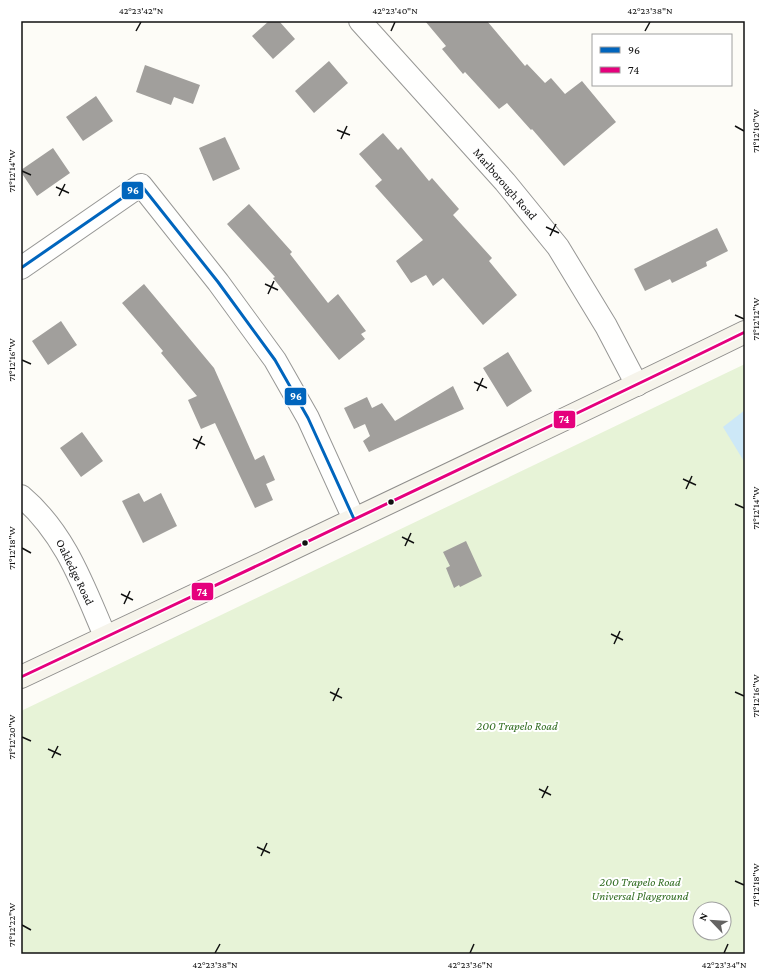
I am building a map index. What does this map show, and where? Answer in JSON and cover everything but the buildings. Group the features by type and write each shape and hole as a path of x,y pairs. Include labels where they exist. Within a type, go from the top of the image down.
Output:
{"main road":[{"path":"21,677 637,385 745,332"}],"street":[{"name":"Marlborough Road","path":"360,21 505,182 558,247 606,326 637,385"},
{"path":"21,268 140,185 218,282 275,360 308,418 354,519"},
{"name":"Oakledge Road","path":"21,496 45,518 59,539 72,561 105,636"}],"green space":[{"name":"200 Trapelo Road","path":"745,364 745,954 21,954 21,711"}],"water":[{"path":"745,410 745,463 723,427"}],"transit line":[{"name":"96","path":"21,268 141,185 218,282 275,360 308,418 354,519"},
{"name":"74","path":"21,677 235,577 745,332"}],"park label":[{"name":"200 Trapelo Road Universal Playground","path":"640,889"}]}
